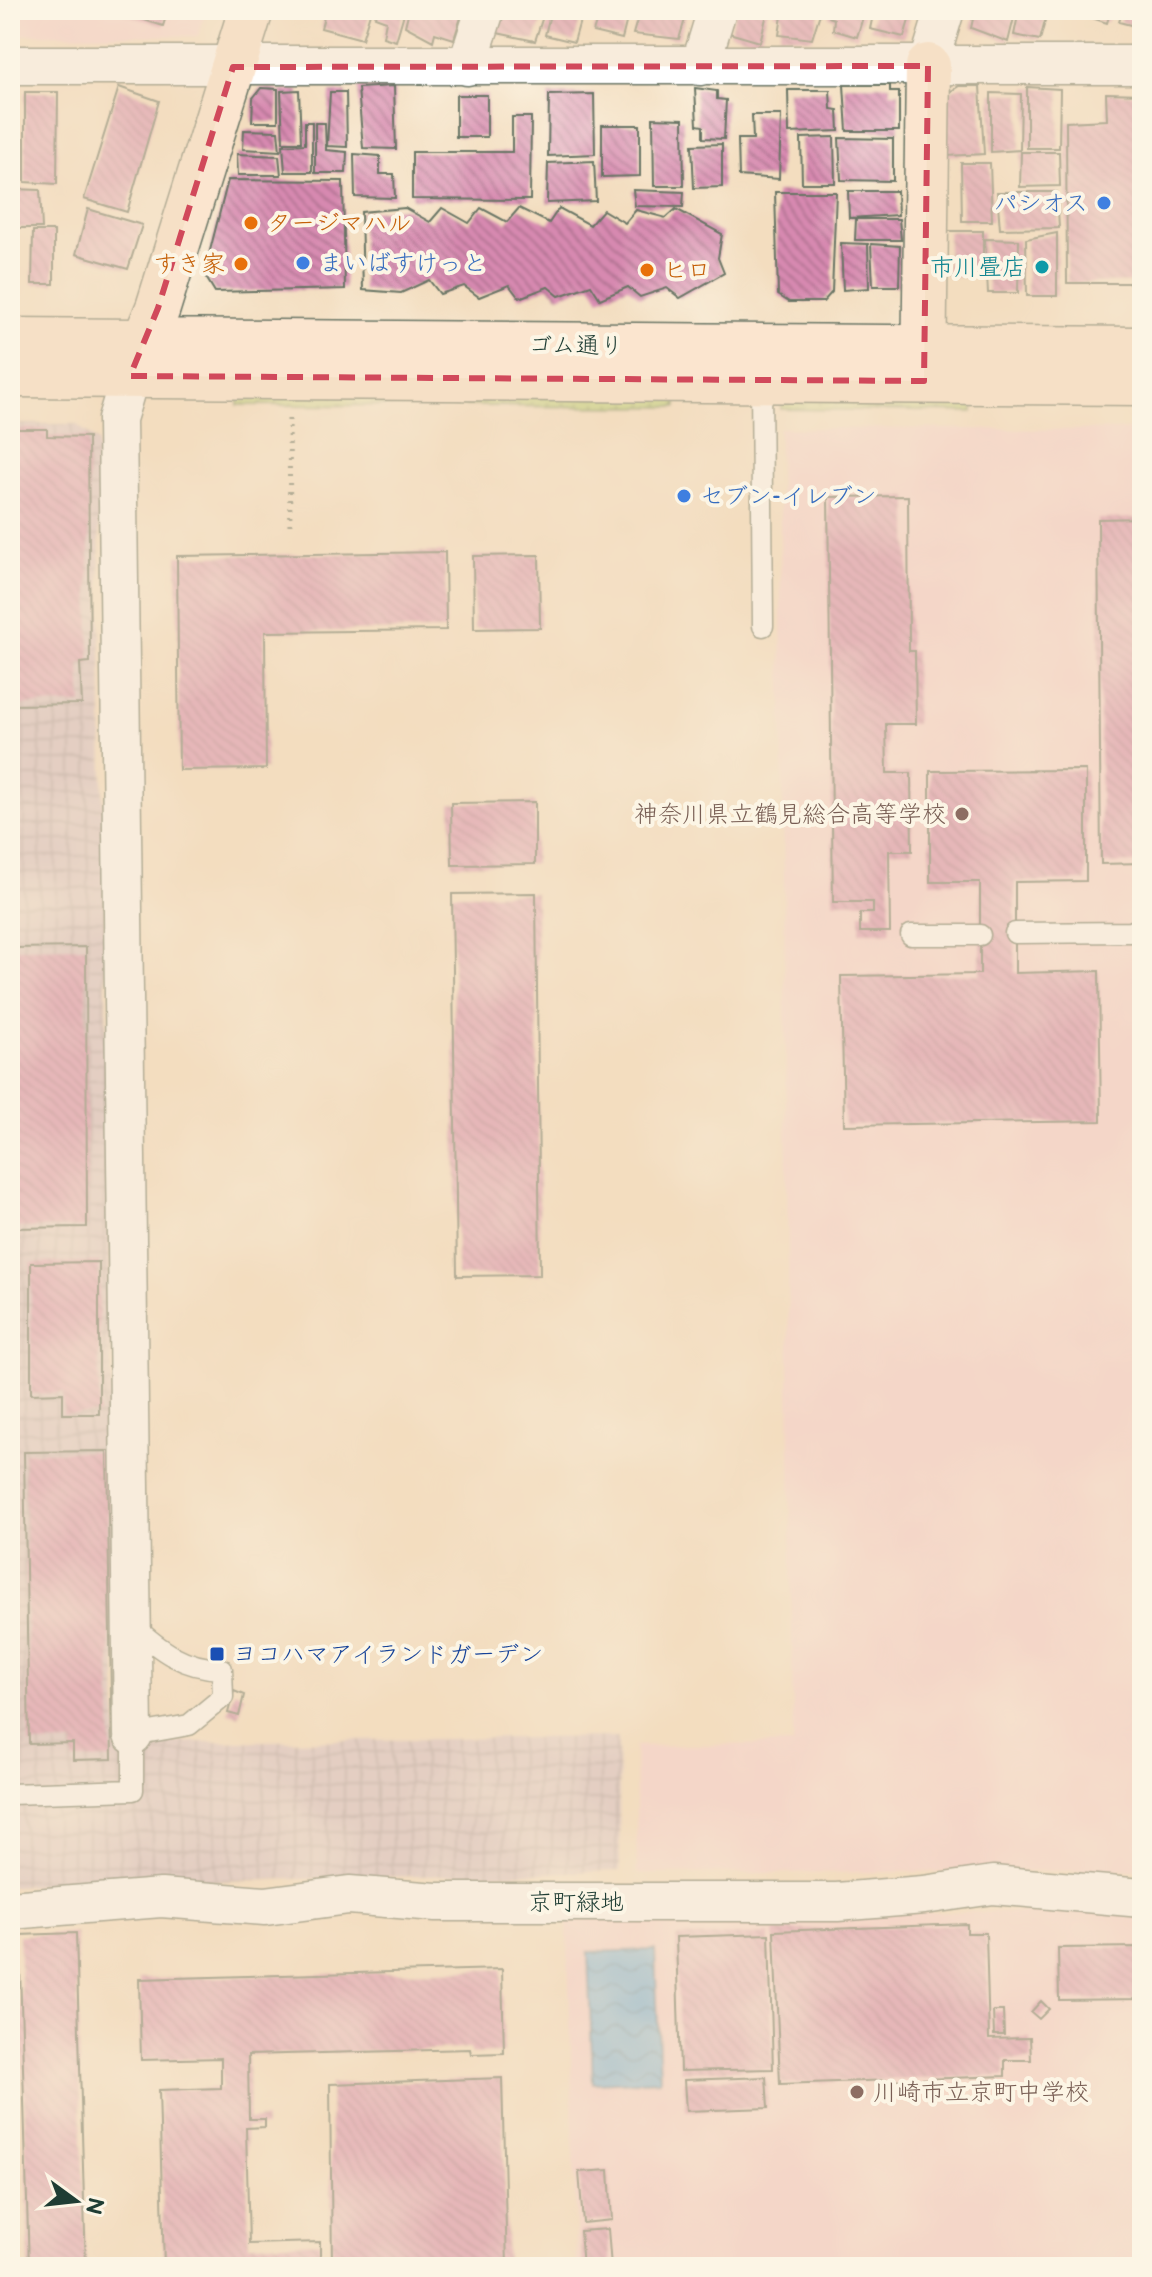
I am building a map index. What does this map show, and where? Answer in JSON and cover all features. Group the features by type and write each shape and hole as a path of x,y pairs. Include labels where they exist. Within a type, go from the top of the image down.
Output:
{"street":[{"path":"133,1735 117,419 158,308 251,10"},
{"path":"467,66 485,10"},
{"path":"700,66 717,10"},
{"path":"924,364 928,66 945,10"},
{"path":"10,65 1142,65"},
{"name":"ゴム通り","path":"10,340 137,358 761,380 924,364 1142,349"},
{"path":"10,375 137,358"},
{"name":"ゴム通り","path":"137,358 924,364 1142,383"},
{"name":"京町緑地","path":"10,1910 161,1898 265,1906 349,1895 436,1902 837,1902 993,1885 1142,1898"}],"lane":[{"path":"761,380 763,626"},
{"path":"1015,933 1131,932 1142,927"},
{"path":"911,935 980,935"},
{"path":"10,1794 133,1790 133,1735 189,1725 223,1697 222,1669 197,1668 160,1651 132,1625"}],"path":[{"path":"289,419 290,531"}],"highlighted area":[{"path":"928,66 924,381 130,376 158,308 233,67"}],"shaded area":[{"path":"10,10 206,10 198,36 10,34"},
{"path":"10,424 76,424 98,442 117,1743 618,1737 620,1871 10,1886"},
{"name":"神奈川県立鶴見総合高等学校","path":"779,428 1142,430 1142,1870 637,1874 635,1746 793,1744"},
{"name":"川崎市立京町中学校","path":"1142,1910 1142,2267 577,2267 567,1917"}],"green space":[{"path":"238,394 677,398 677,407 238,405"},
{"path":"781,399 973,402 973,412 781,409"}],"water":[{"path":"655,1950 660,2080 593,2083 588,1952"}],"building":[{"path":"113,10 168,10 163,26"},
{"path":"326,10 371,10 362,39 321,28"},
{"path":"377,10 405,10 396,41 383,37 386,21 375,17"},
{"path":"409,10 463,11 454,39 435,33 433,41 405,26"},
{"path":"500,10 545,10 535,41 497,33"},
{"path":"551,10 583,10 574,42 545,35"},
{"path":"600,10 635,10 633,20 627,19 622,39 593,32"},
{"path":"640,10 688,10 679,39 633,34"},
{"path":"736,10 768,10 760,42 729,33"},
{"path":"774,10 821,10 812,39 779,35 782,16 773,13"},
{"path":"830,10 865,10 857,37 833,30 834,19 829,17"},
{"path":"874,10 912,10 904,37 870,29"},
{"path":"975,10 1016,10 1008,42 971,28"},
{"path":"1019,10 1048,10 1040,40 1014,35"},
{"path":"1068,10 1111,10 1107,23"},
{"path":"1123,10 1142,10 1142,28 1119,22"},
{"path":"844,85 890,85 890,92 899,92 899,131 847,131"},
{"path":"394,86 396,149 363,148 358,88"},
{"path":"959,86 980,86 984,154 947,156 945,95"},
{"path":"119,87 159,101 127,212 84,199"},
{"path":"1027,87 1060,89 1059,148 1027,148"},
{"path":"261,88 278,89 278,122 252,122 253,98"},
{"path":"695,88 717,91 717,99 726,100 724,139 703,138 703,126 697,125"},
{"path":"299,90 301,142 283,142 281,91"},
{"path":"788,90 830,90 831,109 838,110 839,131 789,133"},
{"path":"25,92 58,92 57,184 25,182"},
{"path":"330,92 346,92 347,147 327,146"},
{"path":"991,93 1021,94 1020,150 991,152"},
{"name":"パシオス","path":"1106,93 1142,94 1142,283 1067,283 1066,122 1107,120"},
{"path":"594,94 595,154 548,156 549,95"},
{"path":"456,95 487,95 487,137 456,137"},
{"path":"752,115 781,115 779,179 739,176 738,139 753,139"},
{"path":"512,117 531,117 530,200 412,199 412,152 512,152"},
{"path":"653,118 683,119 684,186 654,186"},
{"path":"305,122 312,122 312,172 285,172 283,145 305,144"},
{"path":"315,123 325,123 326,150 347,152 346,173 315,173"},
{"path":"602,125 640,125 640,176 602,177"},
{"path":"10,128 16,128 16,184 10,184"},
{"path":"244,130 278,131 280,151 243,149"},
{"path":"834,137 835,183 802,183 801,138"},
{"path":"839,138 893,139 893,181 841,180"},
{"path":"722,144 722,187 694,188 692,145"},
{"path":"1021,152 1059,152 1060,186 1020,187"},
{"path":"237,154 279,156 281,175 238,175"},
{"path":"354,154 380,156 380,174 394,174 395,198 355,197"},
{"path":"594,161 596,201 547,203 548,163"},
{"path":"961,163 990,163 992,221 962,221"},
{"path":"228,180 343,181 345,289 215,292 204,274"},
{"path":"12,189 40,190 42,228 11,228"},
{"path":"633,190 684,192 683,207 635,206"},
{"path":"848,191 897,191 898,215 849,218"},
{"path":"775,192 836,192 832,292 823,302 789,302 778,295"},
{"path":"997,192 1057,192 1059,228 1000,229"},
{"path":"405,208 430,222 442,208 469,223 481,208 507,222 519,208 549,223 559,208 590,225 603,210 625,223 636,210 666,218 676,209 722,234 718,258 724,273 680,298 667,288 640,297 628,287 600,299 591,285 559,296 548,287 519,298 509,285 479,297 464,286 440,294 429,280 401,293 363,290 361,212"},
{"path":"88,209 142,225 128,269 76,254"},
{"path":"856,219 899,219 901,240 855,240"},
{"path":"33,231 54,231 54,284 32,284"},
{"path":"948,231 983,231 983,277 947,277"},
{"name":"市川畳店","path":"1057,233 1057,296 1027,296 1026,239"},
{"path":"985,239 1019,240 1018,293 988,293"},
{"path":"841,243 868,244 869,288 843,290"},
{"path":"871,244 900,246 899,286 873,286"},
{"path":"10,429 47,429 47,436 88,437 90,662 80,663 82,704 10,705"},
{"path":"908,496 909,651 915,651 916,724 886,724 887,773 911,773 912,851 889,851 890,932 860,932 860,913 873,913 873,902 833,902 828,497"},
{"path":"1142,518 1142,863 1101,864 1098,519"},
{"path":"445,552 446,630 265,632 266,769 179,770 177,556"},
{"path":"539,555 540,628 474,629 473,556"},
{"path":"1086,770 1086,881 1015,882 1015,973 1099,971 1101,1121 844,1125 841,976 980,974 980,882 930,882 930,771"},
{"path":"535,802 535,864 452,865 451,803"},
{"path":"536,893 540,1275 457,1276 452,894"},
{"path":"86,947 87,1227 10,1228 10,948"},
{"path":"99,1262 99,1414 63,1414 63,1393 31,1394 31,1263"},
{"path":"107,1451 112,1759 73,1760 73,1743 29,1744 24,1452"},
{"path":"234,1691 244,1695 239,1716 228,1713"},
{"path":"967,1924 967,1933 986,1933 989,2039 1030,2038 1031,2060 1005,2060 1005,2076 780,2084 774,1931"},
{"path":"76,1933 86,2267 29,2267 19,1935"},
{"path":"769,1934 773,2069 680,2071 676,1937"},
{"path":"1142,1947 1142,1999 1059,2000 1058,1948"},
{"path":"502,1969 504,2053 471,2054 470,2049 248,2055 249,2119 265,2119 265,2127 246,2128 249,2244 320,2242 320,2267 164,2267 159,2090 221,2088 221,2058 141,2060 139,1979"},
{"path":"1041,2001 1049,2009 1039,2019 1031,2012"},
{"path":"993,2011 1003,2011 1004,2035 994,2035"},
{"path":"766,2077 768,2108 686,2111 684,2080"},
{"path":"502,2078 507,2267 332,2267 330,2084"},
{"path":"609,2170 612,2220 583,2223 579,2172"},
{"path":"608,2229 611,2267 583,2267 580,2231"}],"place":[{"name":"パシオス","path":"1104,203"},
{"name":"タージマハル","path":"251,223"},
{"name":"まいばすけっと","path":"303,263"},
{"name":"すき家","path":"241,264"},
{"name":"市川畳店","path":"1042,267"},
{"name":"ヒロ","path":"647,270"},
{"name":"セブン-イレブン","path":"684,496"},
{"name":"神奈川県立鶴見総合高等学校","path":"962,814"},
{"name":"ヨコハマアイランドガーデン","path":"217,1654"},
{"name":"川崎市立京町中学校","path":"857,2092"}]}
